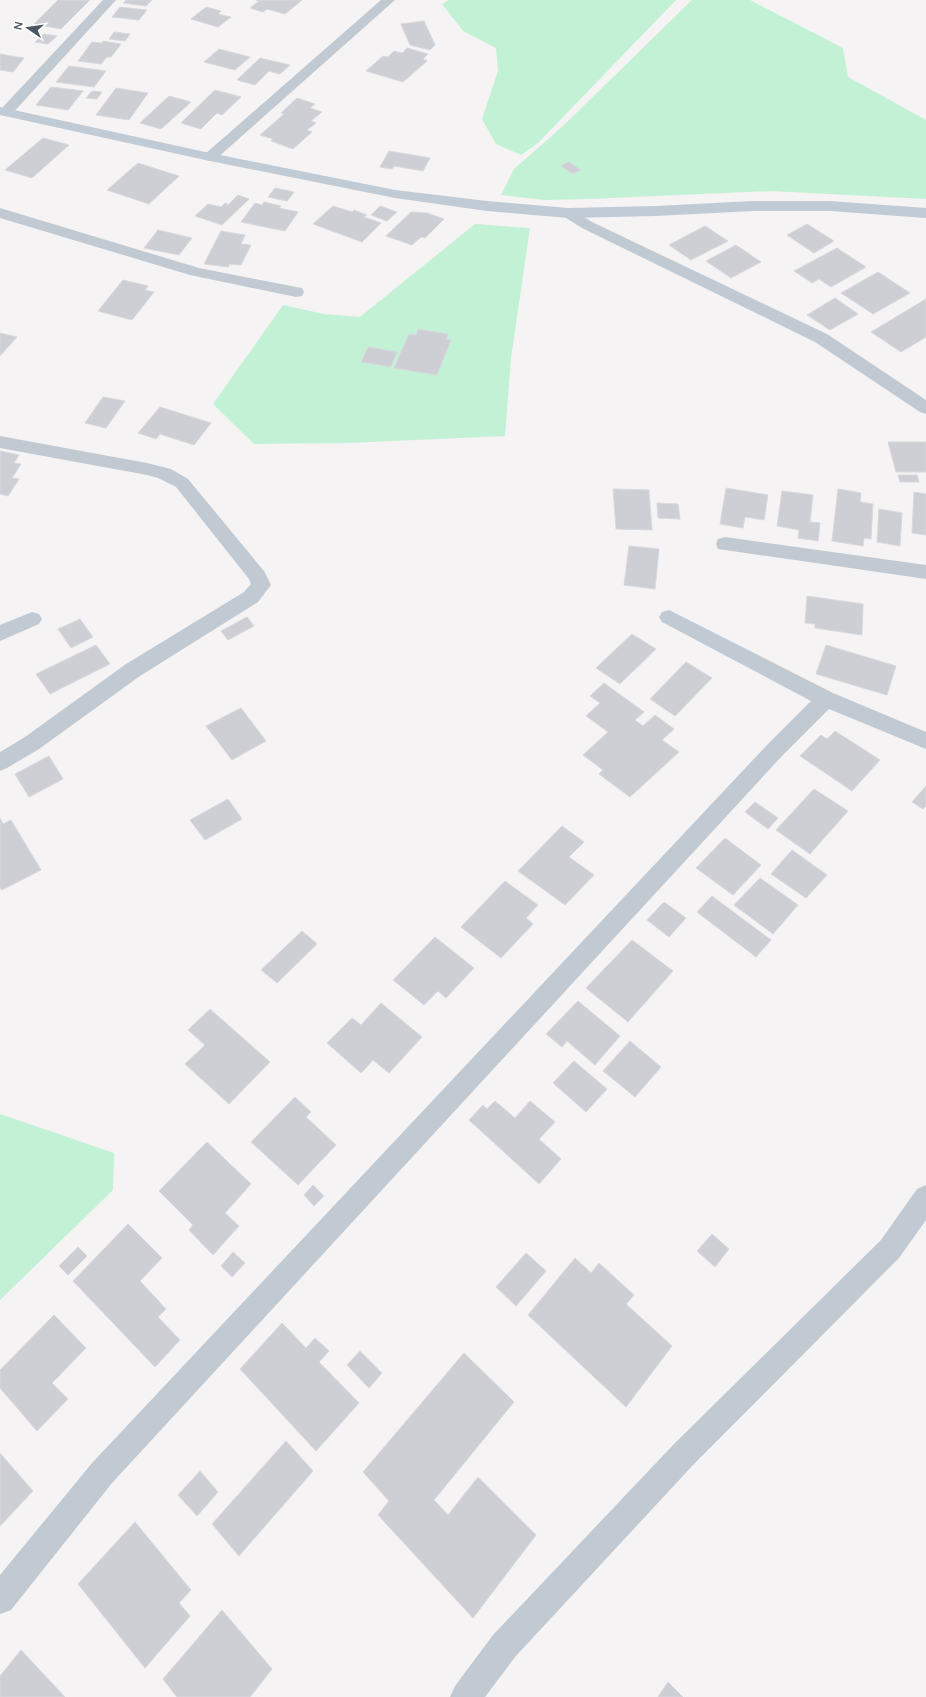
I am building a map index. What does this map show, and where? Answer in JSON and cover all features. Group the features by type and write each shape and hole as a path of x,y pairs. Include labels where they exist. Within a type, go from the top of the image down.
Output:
{"street":[{"path":"3,112 110,0"},
{"path":"210,157 389,0"},
{"path":"3,112 210,157 395,194 487,206 568,213 784,206 830,206 926,213"},
{"path":"0,213 196,272 296,292"},
{"path":"568,213 587,225 821,338 926,408"},
{"path":"0,442 153,470 170,475 182,483 257,576 261,585 251,597 133,670 32,743 0,762"},
{"path":"725,544 926,572"},
{"path":"669,617 826,699 926,741"},
{"path":"0,633 32,619"},
{"path":"0,1600 102,1473 769,757 826,699"},
{"path":"466,1697 504,1646 684,1454 890,1249 926,1198"}],"green space":[{"path":"449,0 676,0 538,143 521,155 496,144 482,119 498,71 496,48 463,31 442,4"},
{"path":"692,0 750,0 843,48 848,77 926,120 926,199 771,191 544,200 501,195 514,169 563,126"},
{"path":"475,224 530,228 511,358 505,436 347,443 254,444 213,404 283,305 324,314 360,317"},
{"path":"0,1114 114,1153 113,1190 0,1300"}],"building":[{"path":"58,0 90,0 61,29 34,24"},
{"path":"126,0 152,0 146,6 123,3"},
{"path":"256,0 302,0 285,14 267,9 263,12 250,8 259,1"},
{"path":"120,7 147,10 139,20 112,17"},
{"path":"206,7 221,11 218,14 231,17 218,27 191,19"},
{"path":"424,21 435,45 430,50 410,45 401,24"},
{"path":"114,32 130,34 125,41 109,39"},
{"path":"44,34 57,36 48,44 35,42"},
{"path":"103,41 121,44 111,57 107,57 101,64 78,61 92,42 102,43"},
{"path":"407,48 428,54 423,59 427,61 403,82 366,71 383,56 388,57 394,51 402,53"},
{"path":"219,49 250,57 235,70 204,62"},
{"path":"0,54 24,58 13,72 0,70"},
{"path":"260,58 290,65 280,74 269,71 255,85 237,80"},
{"path":"69,66 106,71 94,87 56,82"},
{"path":"51,87 83,91 68,110 36,105"},
{"path":"116,88 148,93 129,120 96,115"},
{"path":"215,90 241,97 222,115 217,113 201,129 181,123"},
{"path":"92,91 102,92 97,99 86,98"},
{"path":"169,96 191,102 161,129 140,123"},
{"path":"297,98 315,104 310,108 322,112 311,121 316,123 307,130 312,132 293,149 271,141 273,139 260,135 284,114 281,113"},
{"path":"43,138 69,145 32,178 5,170"},
{"path":"389,151 430,158 423,171 394,166 392,169 380,167"},
{"path":"569,162 581,170 573,174 561,166"},
{"path":"138,163 179,176 149,204 107,190"},
{"path":"275,188 294,192 287,201 268,197"},
{"path":"238,195 249,199 222,225 195,216 208,204 221,207 225,203 228,205"},
{"path":"264,202 281,206 279,208 298,212 285,231 241,222 255,203 262,205"},
{"path":"333,206 352,212 354,210 367,215 364,217 381,223 362,242 313,224"},
{"path":"380,206 397,212 387,221 371,215"},
{"path":"411,212 427,213 444,219 425,238 421,237 412,245 386,236"},
{"path":"807,224 834,241 814,253 787,235"},
{"path":"705,226 728,241 691,260 669,245"},
{"path":"158,230 192,238 179,255 144,248"},
{"path":"221,231 245,235 241,244 251,245 241,265 230,264 228,267 204,264"},
{"path":"736,245 761,262 731,278 706,261"},
{"path":"837,248 866,267 831,287 819,279 812,283 794,271"},
{"path":"878,272 910,293 873,314 841,293"},
{"path":"123,280 148,286 145,290 154,292 132,320 98,311"},
{"path":"835,298 858,314 830,330 807,315"},
{"path":"926,299 926,337 901,352 871,332"},
{"path":"418,329 448,334 446,339 451,340 437,375 394,368 409,334 416,335"},
{"path":"0,333 17,337 0,356"},
{"path":"368,347 397,352 391,367 361,362"},
{"path":"103,397 125,401 106,428 85,423"},
{"path":"160,407 211,423 194,445 160,434 156,439 138,433"},
{"path":"888,442 926,442 926,472 896,472"},
{"path":"0,451 19,455 14,463 21,464 12,478 19,479 8,496 0,494"},
{"path":"898,475 917,475 919,482 900,482"},
{"path":"726,488 768,495 764,520 745,517 743,528 720,524"},
{"path":"613,489 649,490 652,530 616,529"},
{"path":"838,489 861,493 860,502 873,504 871,539 864,538 863,546 832,541"},
{"path":"782,491 813,495 810,522 820,523 818,541 798,538 799,530 777,526"},
{"path":"914,492 926,494 926,535 912,533"},
{"path":"657,503 678,504 680,519 658,518"},
{"path":"879,509 902,513 900,546 877,542"},
{"path":"629,546 659,549 655,589 624,585"},
{"path":"807,596 863,604 862,635 815,628 815,624 805,623"},
{"path":"247,617 254,626 228,640 221,631"},
{"path":"80,619 93,637 71,648 58,629"},
{"path":"632,634 656,649 620,684 596,668"},
{"path":"96,645 110,664 50,694 36,674"},
{"path":"826,645 896,666 887,695 816,674"},
{"path":"686,662 712,678 675,716 650,699"},
{"path":"604,683 644,712 635,720 643,726 655,715 674,729 662,740 679,752 630,797 599,774 603,770 583,755 608,732 586,716 600,703 590,696"},
{"path":"241,708 266,741 232,760 206,726"},
{"path":"835,731 880,760 852,791 800,756 821,735 827,739"},
{"path":"49,756 63,779 29,797 15,774"},
{"path":"926,786 926,806 923,809 912,802"},
{"path":"814,789 848,811 810,854 776,830"},
{"path":"228,799 242,819 205,840 190,820"},
{"path":"755,802 778,818 768,829 745,812"},
{"path":"0,818 3,824 11,820 41,870 2,890 0,888"},
{"path":"562,826 584,842 569,857 594,875 565,905 518,871"},
{"path":"725,838 761,865 733,895 696,868"},
{"path":"792,850 827,875 806,898 771,874"},
{"path":"760,878 798,905 773,934 734,905"},
{"path":"505,881 538,905 526,918 533,924 501,958 461,927"},
{"path":"712,896 771,940 756,957 697,912"},
{"path":"664,902 686,918 669,937 647,920"},
{"path":"302,931 317,944 277,983 261,970"},
{"path":"435,937 474,968 446,998 438,991 424,1005 393,980"},
{"path":"632,940 673,971 628,1022 586,988"},
{"path":"578,1001 620,1036 595,1065 567,1041 562,1047 546,1034"},
{"path":"381,1003 422,1037 389,1073 373,1060 361,1073 327,1043 352,1018 361,1025"},
{"path":"210,1009 270,1062 229,1104 185,1064 205,1045 188,1030"},
{"path":"630,1041 661,1067 635,1097 603,1071"},
{"path":"574,1061 607,1089 586,1112 553,1083"},
{"path":"295,1097 311,1112 306,1117 336,1145 298,1185 251,1142"},
{"path":"495,1101 515,1118 530,1101 555,1122 539,1139 561,1159 539,1184 469,1120 483,1105 487,1109"},
{"path":"207,1142 251,1184 225,1213 239,1226 213,1255 189,1230 193,1225 159,1191"},
{"path":"313,1185 324,1196 314,1206 304,1195"},
{"path":"128,1224 162,1258 140,1281 166,1309 158,1317 180,1340 155,1367 73,1281"},
{"path":"712,1234 729,1249 715,1267 697,1251"},
{"path":"78,1247 87,1256 68,1275 59,1266"},
{"path":"233,1252 245,1263 232,1277 221,1266"},
{"path":"526,1253 546,1271 516,1306 496,1287"},
{"path":"575,1258 591,1273 599,1263 634,1295 626,1304 672,1346 626,1407 528,1315"},
{"path":"54,1315 86,1348 52,1383 68,1399 37,1431 0,1388 0,1370"},
{"path":"282,1323 306,1348 315,1338 329,1351 319,1362 359,1403 316,1451 240,1369"},
{"path":"360,1351 382,1373 369,1388 347,1365"},
{"path":"464,1353 514,1402 434,1500 448,1515 478,1477 536,1535 473,1618 378,1515 389,1501 363,1472"},
{"path":"286,1441 313,1471 239,1556 212,1524"},
{"path":"0,1453 33,1491 0,1526"},
{"path":"200,1471 218,1492 197,1516 178,1495"},
{"path":"135,1522 191,1590 179,1603 190,1616 145,1668 78,1584"},
{"path":"222,1610 272,1669 250,1697 177,1697 163,1679"},
{"path":"21,1650 65,1697 0,1697 0,1676"},
{"path":"668,1682 683,1697 658,1697"}]}
